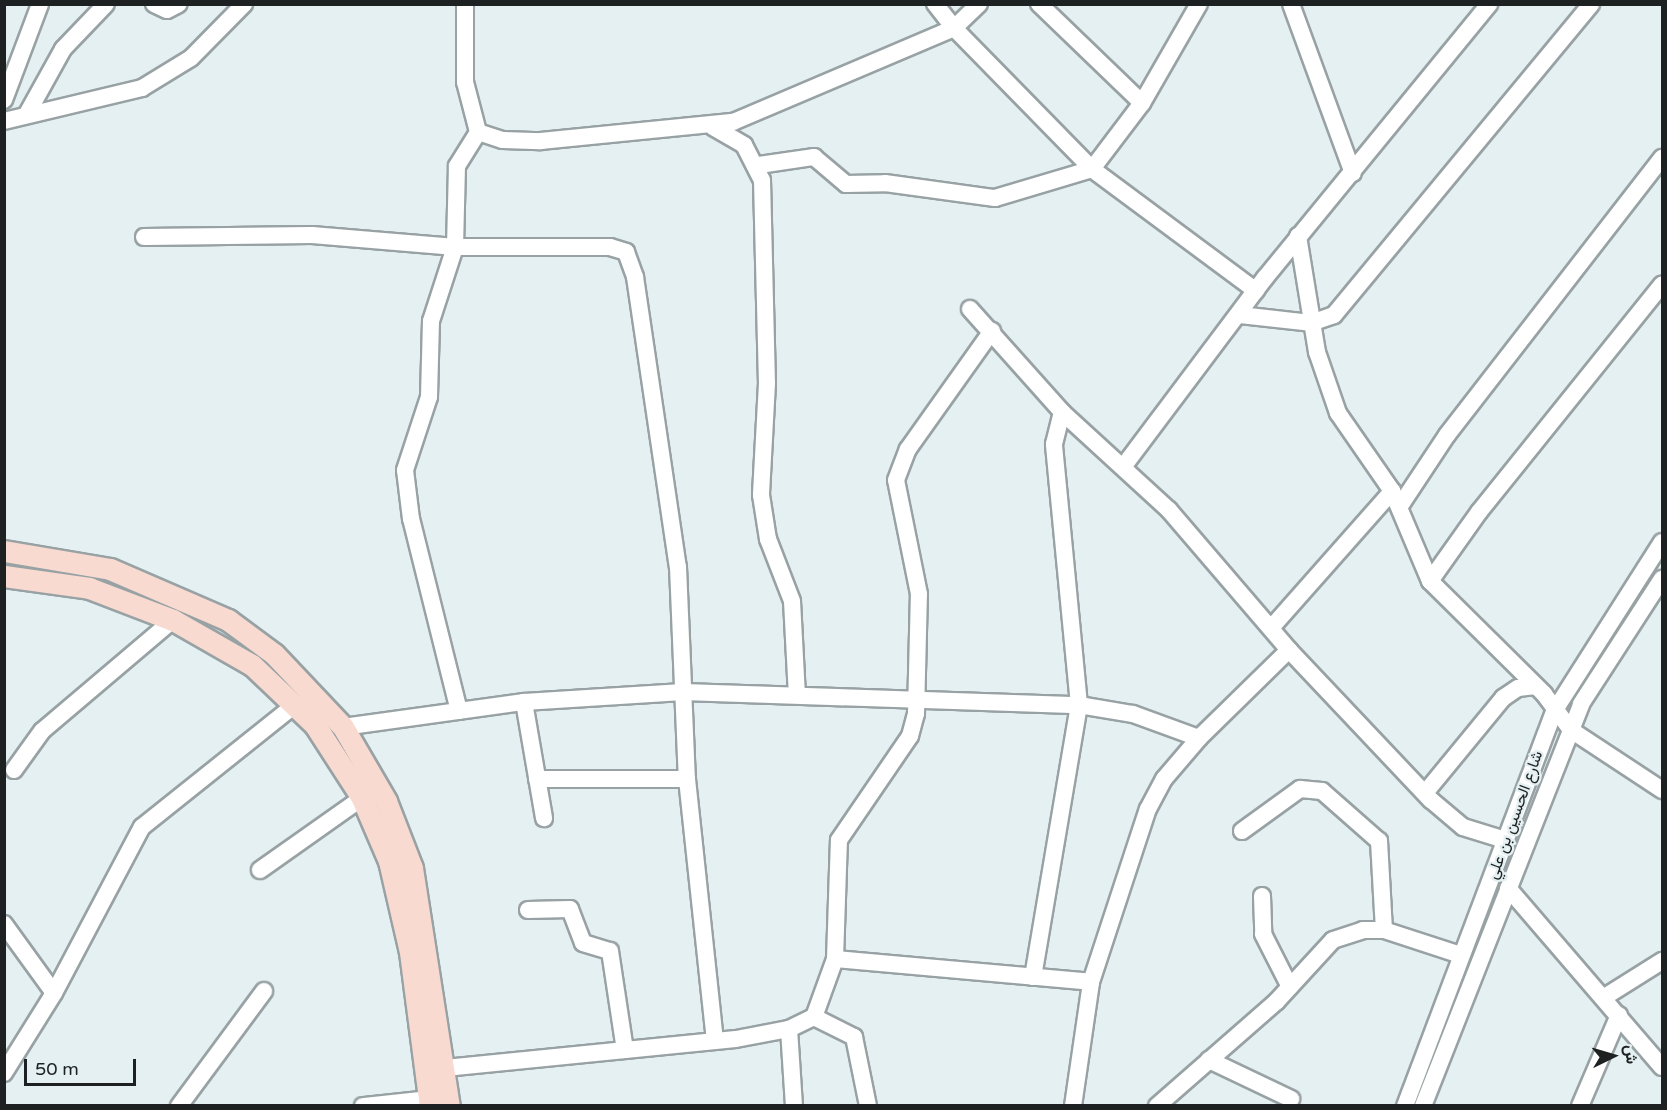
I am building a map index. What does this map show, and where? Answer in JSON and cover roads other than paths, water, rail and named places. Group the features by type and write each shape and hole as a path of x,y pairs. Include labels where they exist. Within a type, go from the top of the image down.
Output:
{"main road":[{"path":"4,551 110,569 228,620 274,654 343,727 403,839 421,905 428,1010 429,1102"},
{"path":"4,576 88,588 173,620 252,665 296,704 362,798 395,882 445,1068 449,1106"}],"street":[{"path":"4,100 40,4"},
{"path":"27,114 63,49 106,4"},
{"path":"154,4 167,10 179,4"},
{"path":"4,121 27,114 110,98 158,80 191,58 244,4"},
{"path":"459,711 411,519 405,470 429,397 431,321 455,247 458,166 478,132 465,82 465,4"},
{"path":"935,4 954,28 1092,168 1256,291"},
{"path":"478,132 503,140 541,141 713,127 954,28 979,4"},
{"path":"1039,4 1142,103"},
{"path":"759,165 814,157 846,184 885,183 995,198 1092,168 1142,103 1199,4"},
{"path":"1291,4 1353,173"},
{"path":"1123,467 1298,236 1353,173 1489,4"},
{"path":"1239,315 1311,323 1321,322 1348,301 1591,4"},
{"path":"713,127 744,145 759,165 767,383 761,495 768,539 792,601 797,695"},
{"path":"1271,628 1396,499 1662,158"},
{"path":"144,237 312,235 455,247 610,247 620,248 631,260 678,567 687,779 715,1041"},
{"path":"1298,236 1311,323 1338,413 1396,499 1430,580 1536,686 1570,730 1662,790"},
{"path":"1430,580 1479,512 1662,284"},
{"path":"970,309 1062,412 1169,510 1289,650 1425,794 1463,827 1505,840"},
{"path":"445,1068 715,1041 789,1029 814,1017 835,959 838,840 910,736 917,699 919,594 896,480 908,449 992,331"},
{"path":"1033,977 1079,705 1054,444 1062,412"},
{"name":"شارع الحسين بن علي","path":"1405,1106 1555,710 1662,542"},
{"name":"شارع الحسين بن علي","path":"1423,1106 1570,730 1592,684 1662,579"},
{"path":"14,770 42,731 173,620"},
{"path":"1073,1106 1091,982 1148,809 1164,779 1199,738 1289,650"},
{"path":"1425,794 1503,698 1518,688 1536,686"},
{"path":"343,727 524,702 683,692 1079,705 1133,714 1199,738"},
{"path":"524,702 544,818"},
{"path":"4,1073 54,993 142,827 296,704"},
{"path":"537,779 687,779"},
{"path":"1242,831 1300,789 1322,791 1379,841 1384,930"},
{"path":"260,870 362,798"},
{"path":"1508,888 1662,1067"},
{"path":"1262,896 1263,934 1290,987"},
{"path":"528,910 570,909 583,943 610,951 625,1050"},
{"path":"4,924 54,993"},
{"path":"1157,1106 1290,987 1333,940 1363,930 1384,930 1461,955"},
{"path":"835,959 1091,982"},
{"path":"1603,998 1662,961"},
{"path":"179,1106 264,990"},
{"path":"1580,1106 1619,1015"},
{"path":"814,1017 854,1037 868,1106"},
{"path":"789,1029 794,1106"},
{"path":"1209,1060 1291,1099"},
{"path":"363,1106 429,1102"}]}
